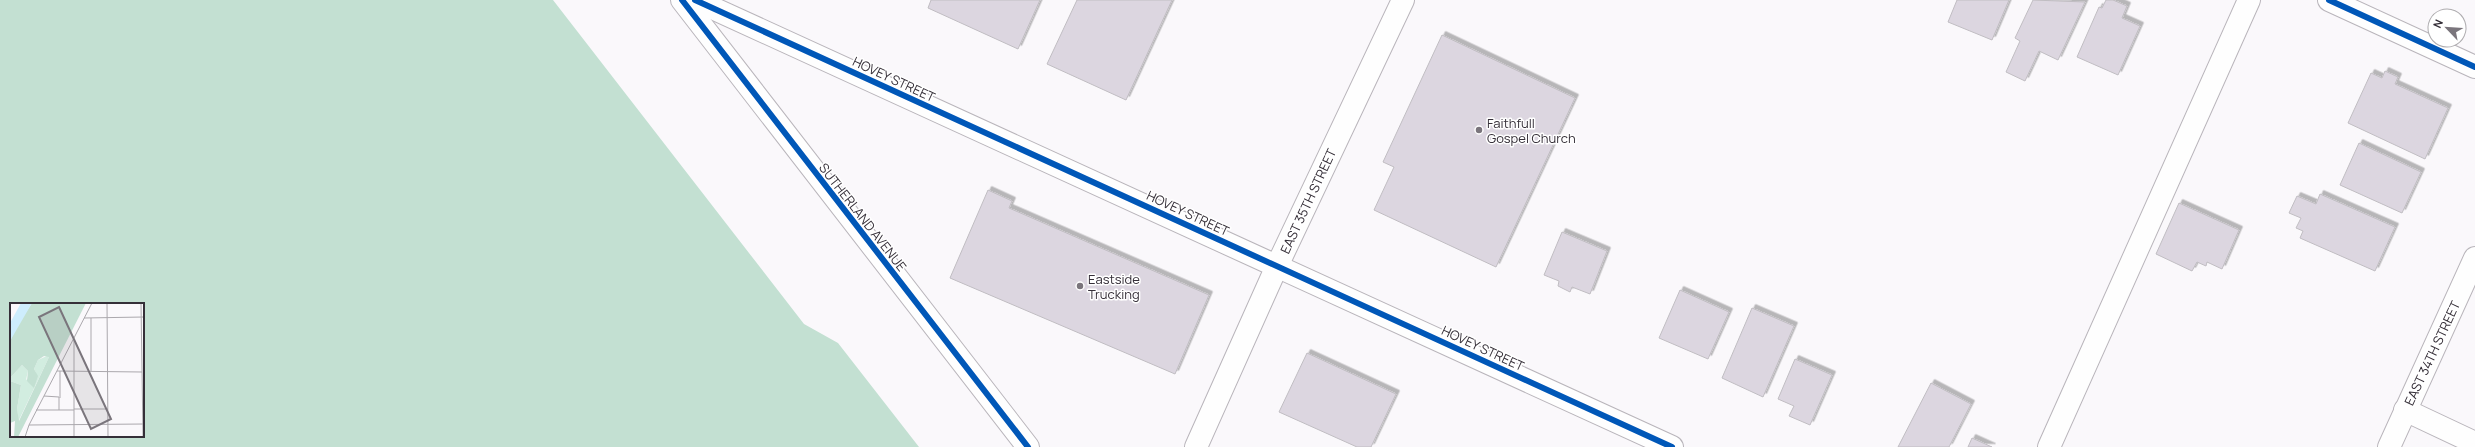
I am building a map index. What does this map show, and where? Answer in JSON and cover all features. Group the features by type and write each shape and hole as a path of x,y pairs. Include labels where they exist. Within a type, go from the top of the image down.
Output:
{"street":[{"name":"SUTHERLAND AVENUE","path":"682,0 1028,447"},
{"name":"HOVEY STREET","path":"695,0 1672,447"},
{"name":"EAST 35TH STREET","path":"1196,447 1277,266 1403,0"},
{"path":"2049,447 2249,0"},
{"path":"2329,0 2475,67"},
{"name":"EAST 34TH STREET","path":"2389,447 2475,258"},
{"path":"2405,410 2475,443"}],"green space":[{"path":"0,0 553,0 804,324 838,343 919,447 0,447"}],"building":[{"path":"931,0 1040,0 1018,49 928,8"},
{"path":"1077,0 1172,0 1126,100 1047,64"},
{"path":"1957,0 2009,0 1992,40 1948,22"},
{"path":"2033,0 2085,2 2058,60 2039,51 2025,81 2006,72 2020,41 2015,38"},
{"path":"2106,0 2113,0 2127,6 2122,18 2140,26 2118,75 2077,57 2099,7 2102,8"},
{"name":"Faithfull Gospel Church","path":"1442,35 1575,98 1496,267 1374,210 1394,167 1383,162"},
{"path":"2385,71 2398,77 2395,84 2448,108 2425,159 2348,123 2371,73 2382,78"},
{"path":"2359,143 2421,172 2402,213 2340,185"},
{"name":"Eastside Trucking","path":"988,190 1012,201 1009,208 1209,295 1175,374 950,278"},
{"path":"2320,194 2395,227 2375,271 2300,238 2303,231 2296,228 2301,218 2289,213 2297,196 2316,204"},
{"path":"2179,203 2239,230 2222,269 2207,262 2206,266 2197,262 2192,271 2156,254"},
{"path":"1562,232 1607,251 1590,294 1572,287 1570,292 1558,286 1559,281 1544,275"},
{"path":"1680,290 1729,312 1708,359 1659,338"},
{"path":"1752,308 1794,326 1763,397 1722,378"},
{"path":"1307,353 1396,394 1371,447 1357,447 1279,412"},
{"path":"1795,359 1832,375 1810,425 1789,416 1794,406 1778,399"},
{"path":"1931,383 1971,404 1949,447 1898,447"},
{"path":"1972,438 1992,447 1968,447"}],"cycle path":[{"path":"682,0 1028,447"},
{"path":"695,0 1672,447"},
{"path":"2329,0 2475,67"}],"place":[{"name":"Faithfull Gospel Church","path":"1479,130"},
{"name":"Eastside Trucking","path":"1080,286"}]}
